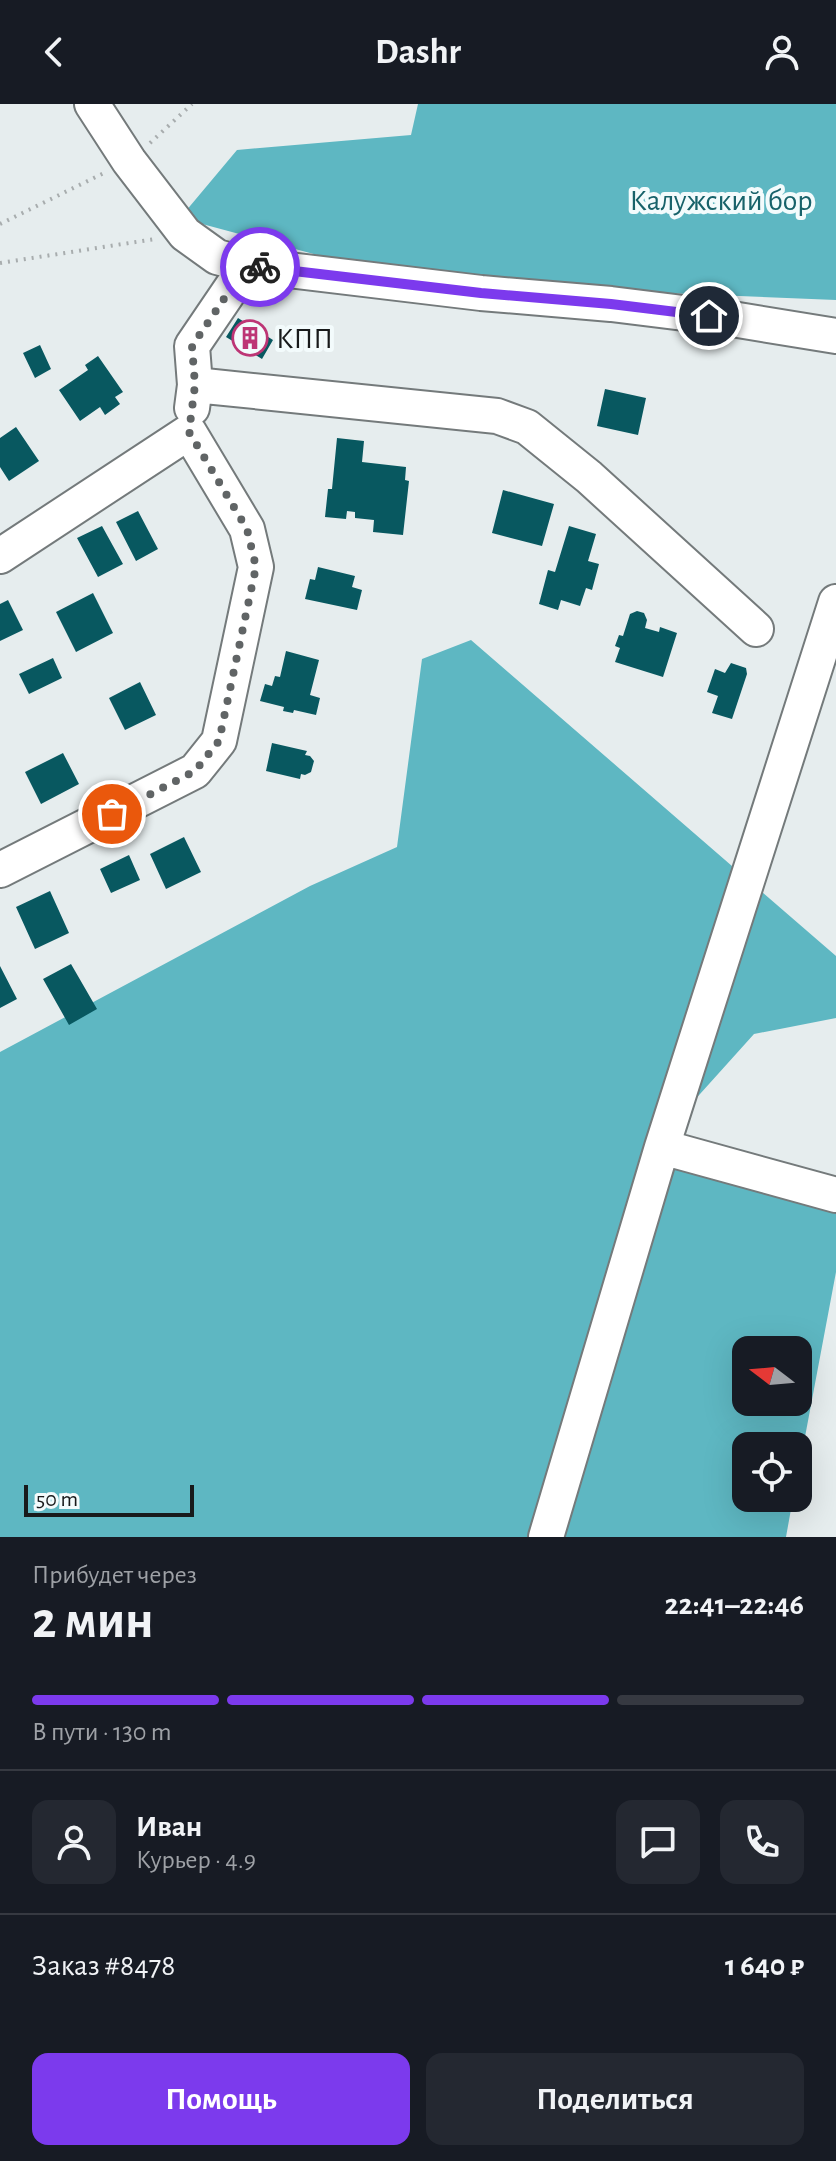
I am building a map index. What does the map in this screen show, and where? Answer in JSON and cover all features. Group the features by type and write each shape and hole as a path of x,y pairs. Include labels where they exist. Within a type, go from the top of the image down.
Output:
{"street":[{"path":"92,104 129,161 185,234 217,257 247,265 481,293 611,304 836,336"},
{"path":"0,870 195,771 219,741 256,567 247,529 189,432 195,385 192,346 247,265"},
{"path":"195,385 497,416 527,427 589,477 756,629"},
{"path":"0,556 189,432"},
{"path":"546,1537 662,1147 836,602"},
{"path":"662,1147 836,1195"}],"path":[{"path":"0,263 185,234"}],"green space":[{"name":"Калужский бор","path":"418,104 836,104 836,300 517,287 336,260 180,218 237,150 411,135"},
{"path":"471,640 836,956 836,1018 754,1034 646,1154 836,1192 836,1272 812,1400 812,1336 732,1336 732,1416 809,1416 806,1432 732,1432 732,1512 790,1512 786,1537 0,1537 0,1052 310,886 397,847 422,659"}],"building":[{"name":"КПП","path":"238,318 273,340 262,359 226,337"},
{"path":"40,345 51,369 35,378 23,353"},
{"path":"98,356 123,392 115,397 120,404 105,415 100,407 80,421 59,390 88,370 85,365"},
{"path":"605,389 646,398 638,435 597,426"},
{"path":"16,427 39,461 9,481 0,467 0,438"},
{"path":"337,438 364,441 362,462 406,467 405,480 409,481 403,535 373,532 374,520 355,518 355,512 347,511 346,519 325,517 328,489 332,489"},
{"path":"503,490 554,504 542,546 492,533"},
{"path":"138,511 158,549 136,561 116,522"},
{"path":"102,526 123,564 98,577 77,538"},
{"path":"569,526 596,534 588,561 599,564 592,590 586,588 580,606 561,600 558,610 539,604 548,570 555,572"},
{"path":"318,567 355,576 352,587 362,590 357,610 305,599 310,579 315,580"},
{"path":"93,593 113,633 76,652 56,612"},
{"path":"8,600 23,630 0,641 0,604"},
{"path":"637,611 644,613 647,620 645,628 659,632 660,627 677,633 663,677 615,662 620,648 615,646 619,635 623,636 630,614"},
{"path":"286,651 319,660 310,695 320,698 316,715 283,711 284,707 260,701 265,684 272,686 275,676 280,677"},
{"path":"53,658 62,678 29,694 19,674"},
{"path":"731,663 746,668 747,674 732,719 712,713 718,696 707,692 715,669 725,673"},
{"path":"140,682 156,715 125,730 109,698"},
{"path":"272,743 307,751 305,755 314,761 311,772 301,774 300,779 266,771"},
{"path":"63,753 79,784 41,804 25,772"},
{"path":"184,837 201,872 166,889 150,854"},
{"path":"129,855 140,880 111,893 100,869"},
{"path":"50,891 69,933 35,949 16,907"},
{"path":"71,964 97,1009 69,1025 43,979"},
{"path":"0,966 17,999 0,1008"}],"way so far":[{"path":"112,814 195,771 219,741 256,567 247,529 189,432 195,385 192,346 247,265 260,267"}],"place":[{"name":"КПП","path":"250,338"}],"route":[{"path":"260,267 709,316"}]}
